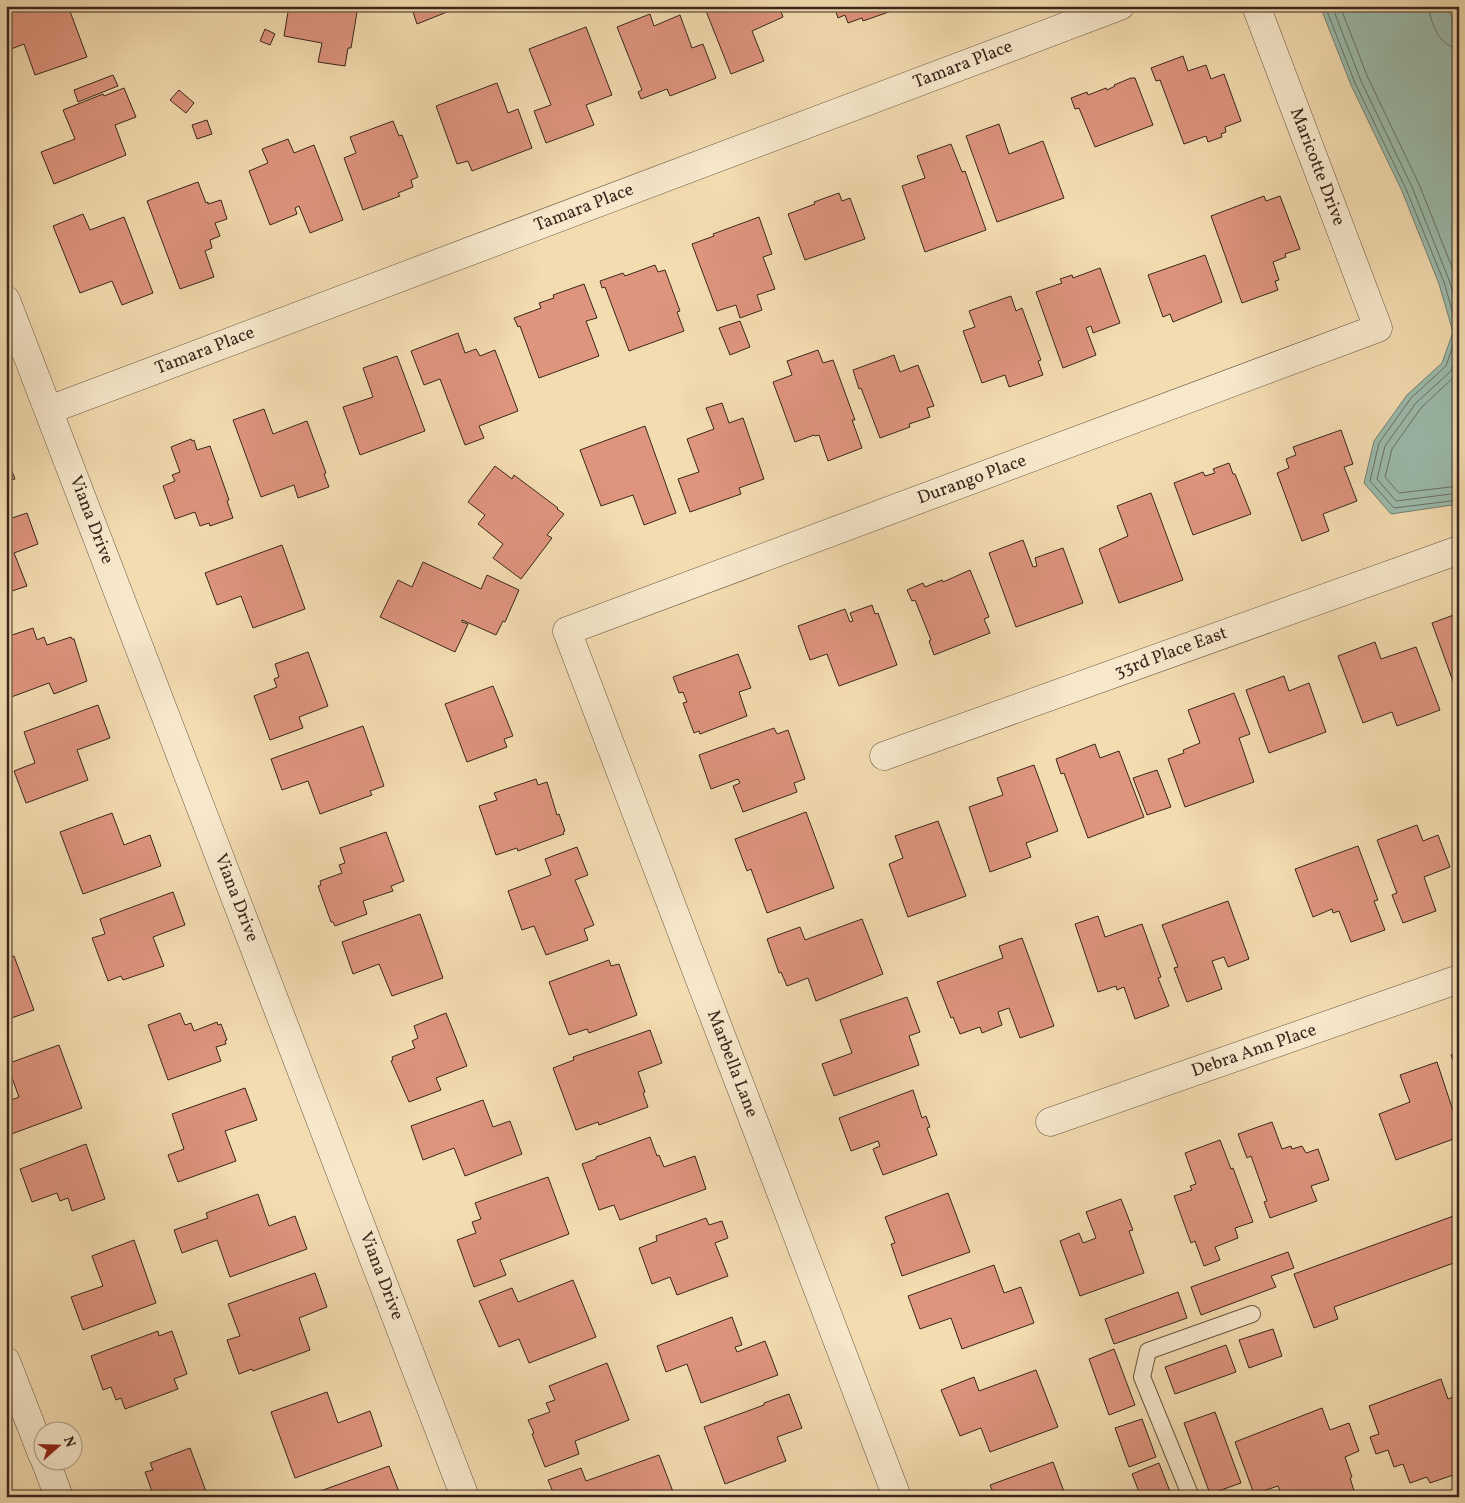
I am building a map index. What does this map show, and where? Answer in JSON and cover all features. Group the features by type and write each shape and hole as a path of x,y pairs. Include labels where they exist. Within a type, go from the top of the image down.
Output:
{"street":[{"name":"Tamara Place","path":"49,410 1120,6"},
{"name":"Maricotte Drive","path":"1256,6 1378,328"},
{"name":"Viana Drive","path":"6,300 465,1497"},
{"name":"Durango Place","path":"566,631 1378,328"},
{"name":"33rd Place East","path":"884,756 1459,550"},
{"name":"Marbella Lane","path":"566,631 897,1497"},
{"name":"Debra Ann Place","path":"1050,1122 1459,979"},
{"path":"6,1361 32,1428"},
{"path":"49,1470 59,1497"}],"lane":[{"path":"1191,1497 1142,1377 1148,1351 1252,1314"}],"water":[{"path":"1320,6 1447,6 1459,35 1459,504 1391,514 1364,483 1374,441 1407,395 1442,363 1453,332 1439,284 1402,191 1351,85"}],"building":[{"path":"24,6 68,6 87,57 35,75 24,44 6,51 6,13"},
{"path":"289,6 358,6 351,48 348,48 345,66 318,62 322,43 284,36"},
{"path":"411,6 462,6 417,24"},
{"path":"704,6 779,6 783,17 752,31 764,61 731,74"},
{"path":"834,6 903,7 863,21 862,18 848,23 845,15 838,18"},
{"path":"650,14 654,26 680,15 692,48 703,44 716,78 670,96 667,89 641,99 638,92 642,90 617,27"},
{"path":"586,27 612,95 586,105 594,125 546,143 534,111 551,105 529,49"},
{"path":"265,29 275,34 270,45 260,41"},
{"path":"1183,56 1188,71 1206,65 1211,79 1224,74 1241,121 1225,127 1226,132 1221,134 1222,137 1208,142 1206,136 1184,144 1160,80 1156,81 1151,68"},
{"path":"113,75 118,86 78,102 74,90"},
{"path":"1131,78 1135,78 1153,125 1095,147 1079,108 1075,109 1071,98 1087,92 1088,95 1106,88 1107,90"},
{"path":"497,83 508,113 518,109 532,148 472,171 468,161 457,164 436,106"},
{"path":"124,88 136,117 115,125 126,155 54,184 41,152 75,139 63,110"},
{"path":"179,90 194,103 186,113 170,100"},
{"path":"207,120 212,134 197,139 192,125"},
{"path":"393,121 399,136 402,135 418,177 411,180 413,187 398,193 400,196 363,210 344,158 356,153 350,137"},
{"path":"999,124 1009,154 1043,141 1064,198 997,222 966,136"},
{"path":"288,139 294,153 314,145 343,220 310,233 299,206 295,208 297,214 270,225 249,171 268,163 262,149"},
{"path":"951,144 962,172 965,171 986,230 925,252 902,186 925,178 917,156"},
{"path":"198,182 206,203 221,200 227,219 215,223 220,236 210,240 212,248 205,251 214,277 180,289 147,201"},
{"path":"839,193 842,201 850,198 865,239 805,260 788,214"},
{"path":"1264,196 1266,201 1280,196 1300,249 1285,254 1286,257 1273,262 1279,280 1275,281 1278,290 1242,303 1211,216"},
{"path":"83,214 90,230 124,217 153,293 122,305 112,281 80,293 53,226"},
{"path":"759,217 772,254 763,257 775,289 757,295 762,310 740,318 736,305 717,311 692,244"},
{"path":"1205,255 1222,302 1173,322 1170,314 1163,317 1148,275"},
{"path":"655,265 658,272 665,270 680,311 677,312 684,331 629,351 605,287 602,288 600,281 623,273 625,276"},
{"path":"1100,268 1120,323 1093,333 1091,326 1086,328 1096,355 1063,368 1036,292 1062,283 1060,279 1072,275 1073,278"},
{"path":"584,284 597,318 586,321 599,356 539,378 520,326 518,327 514,318 541,308 539,303 554,298 553,295"},
{"path":"1011,296 1016,311 1022,308 1041,360 1038,361 1043,375 1009,387 1005,375 982,383 963,331 975,327 969,311"},
{"path":"740,321 750,347 730,355 719,328"},
{"path":"458,333 465,353 476,349 480,356 495,350 518,411 479,426 484,438 465,445 440,379 424,385 411,351"},
{"path":"818,350 823,363 833,360 855,420 852,420 862,448 828,461 819,435 795,442 773,382 792,375 787,361"},
{"path":"894,355 900,372 918,365 934,406 927,408 930,417 909,424 910,427 880,438 853,370"},
{"path":"397,356 425,431 360,455 343,407 373,397 363,368"},
{"path":"722,403 729,423 743,418 764,479 739,488 741,494 690,512 678,479 699,472 687,439 714,429 706,408"},
{"path":"264,409 273,434 307,421 326,473 324,474 329,487 298,498 294,485 261,497 233,420"},
{"path":"645,426 676,513 644,525 633,495 601,506 580,450"},
{"path":"1341,430 1353,464 1344,467 1357,501 1323,514 1329,531 1302,541 1277,473 1289,468 1286,459 1296,455 1293,447"},
{"path":"191,439 192,441 194,440 197,450 210,446 229,500 227,501 233,518 210,526 209,523 200,526 195,512 175,519 163,486 175,481 172,475 180,472 171,447"},
{"path":"6,456 15,479 6,482"},
{"path":"1229,463 1251,514 1193,535 1174,483 1203,472 1205,476 1215,473 1213,469"},
{"path":"495,466 512,479 514,475 564,514 547,535 552,538 521,579 493,558 503,544 478,524 485,515 468,502"},
{"path":"1151,493 1183,580 1119,603 1099,549 1128,536 1117,506"},
{"path":"27,513 38,544 14,553 27,586 6,593 6,520"},
{"path":"1023,540 1033,567 1037,566 1035,558 1063,548 1083,603 1016,627 989,553"},
{"path":"282,545 305,609 253,628 241,596 217,605 205,573"},
{"path":"423,562 481,589 487,575 519,590 505,622 503,621 496,635 462,620 462,622 468,624 455,652 380,617 398,580 412,587"},
{"path":"970,570 989,617 984,619 990,633 934,655 929,641 931,640 915,600 912,601 907,590 923,583 925,587 942,580 943,582"},
{"path":"872,605 875,614 878,613 897,665 839,686 827,654 810,660 798,626 845,609 850,622 853,621 850,613"},
{"path":"1459,613 1459,685 1455,687 1432,623"},
{"path":"33,628 37,640 44,637 47,645 71,637 74,639 87,681 54,694 49,683 6,699 6,668 9,667 6,658 6,637"},
{"path":"1375,642 1381,659 1416,647 1440,710 1397,726 1392,712 1363,723 1338,656"},
{"path":"308,652 328,706 299,717 303,728 270,740 254,696 277,687 274,679 279,677 275,664"},
{"path":"738,654 751,688 739,692 747,716 700,734 699,731 694,733 683,703 687,702 683,692 679,693 673,677"},
{"path":"1284,676 1289,691 1309,683 1326,732 1269,753 1246,690"},
{"path":"493,686 513,736 504,739 507,747 467,762 445,704"},
{"path":"1234,693 1250,734 1239,738 1254,782 1185,807 1168,759 1184,753 1183,750 1200,743 1188,710"},
{"path":"98,705 110,738 77,750 88,780 26,803 14,771 35,763 24,732"},
{"path":"363,726 384,786 370,791 372,795 320,814 308,781 282,790 271,759"},
{"path":"774,728 777,734 788,730 805,779 794,783 797,792 743,812 733,786 740,783 738,779 711,789 699,755"},
{"path":"1095,744 1100,758 1119,751 1144,817 1088,838 1064,773 1061,774 1056,759"},
{"path":"1034,765 1058,831 1026,843 1031,857 990,872 969,807 1003,795 997,778"},
{"path":"1157,770 1171,807 1147,815 1133,778"},
{"path":"536,779 538,785 547,782 557,815 559,814 565,831 563,832 564,834 518,851 517,848 496,855 479,806 497,800 494,793"},
{"path":"806,812 834,888 767,913 751,869 747,871 735,839"},
{"path":"112,813 124,845 150,835 161,866 83,894 60,832"},
{"path":"938,821 966,896 908,917 889,864 903,858 895,836"},
{"path":"1417,825 1423,841 1438,835 1450,867 1424,877 1436,911 1403,923 1392,895 1397,893 1377,840"},
{"path":"386,832 404,881 391,886 393,891 363,901 367,914 335,926 331,922 318,886 321,885 320,881 342,873 339,865 345,863 340,848"},
{"path":"1358,846 1378,900 1374,901 1385,930 1351,942 1339,911 1333,913 1332,909 1313,917 1295,869"},
{"path":"577,847 588,875 575,880 594,925 584,929 588,940 546,955 534,926 522,930 508,891 551,875 545,859"},
{"path":"173,892 185,925 153,937 164,966 123,980 121,976 108,981 92,938 105,934 100,919"},
{"path":"1228,901 1249,959 1228,967 1224,957 1212,961 1222,989 1187,1002 1174,968 1178,967 1162,925"},
{"path":"420,914 443,978 392,996 379,964 353,974 342,942"},
{"path":"1098,916 1105,937 1142,924 1161,977 1158,978 1169,1006 1135,1019 1124,987 1117,990 1116,986 1098,992 1075,924"},
{"path":"862,919 883,974 816,1001 808,978 787,986 781,972 779,973 767,939 800,927 805,940"},
{"path":"1022,938 1054,1026 1020,1038 1009,1008 998,1012 1002,1025 982,1033 980,1027 960,1034 953,1017 951,1018 937,982 1003,958 999,946"},
{"path":"14,956 34,1010 6,1020 6,959"},
{"path":"609,960 611,966 619,964 637,1015 589,1033 587,1029 569,1035 549,982"},
{"path":"907,997 920,1032 909,1036 919,1065 834,1096 822,1064 852,1053 840,1020"},
{"path":"180,1013 185,1025 191,1023 194,1031 217,1022 218,1025 221,1024 227,1040 225,1041 226,1044 216,1047 221,1061 168,1080 148,1025"},
{"path":"446,1013 467,1066 436,1078 441,1090 409,1102 391,1061 393,1060 392,1057 415,1048 412,1041 418,1038 414,1026"},
{"path":"650,1030 662,1063 638,1072 648,1107 599,1125 598,1122 576,1130 553,1068 574,1060 573,1057"},
{"path":"59,1045 82,1108 6,1136 6,1102 19,1097 7,1064"},
{"path":"1459,1052 1459,1076 1451,1055"},
{"path":"1437,1062 1459,1129 1459,1137 1396,1160 1379,1114 1410,1102 1400,1075"},
{"path":"245,1088 257,1120 225,1131 236,1161 178,1182 168,1155 184,1149 172,1114"},
{"path":"913,1090 922,1118 926,1116 930,1127 927,1128 937,1155 883,1175 873,1149 880,1146 878,1141 851,1151 839,1118"},
{"path":"483,1100 493,1127 510,1121 522,1154 465,1176 454,1148 423,1160 411,1126"},
{"path":"1272,1122 1282,1149 1291,1146 1292,1149 1302,1146 1306,1153 1318,1149 1329,1180 1311,1186 1317,1201 1270,1218 1264,1202 1267,1201 1251,1156 1247,1158 1238,1134"},
{"path":"650,1137 657,1156 659,1155 664,1167 695,1156 706,1189 620,1220 614,1205 599,1210 582,1164"},
{"path":"1220,1140 1231,1169 1233,1168 1253,1222 1235,1228 1238,1238 1215,1247 1220,1260 1204,1266 1195,1241 1191,1243 1174,1196 1192,1190 1190,1186 1196,1184 1185,1153"},
{"path":"86,1144 105,1199 72,1211 68,1198 60,1201 57,1193 32,1202 20,1169"},
{"path":"548,1177 569,1234 500,1260 506,1275 474,1287 457,1240 476,1233 472,1222 481,1219 475,1203"},
{"path":"948,1193 970,1252 902,1276 891,1244 895,1243 885,1217"},
{"path":"258,1194 269,1226 295,1216 307,1249 230,1277 217,1240 182,1253 174,1230 208,1218 206,1213"},
{"path":"1121,1199 1133,1230 1129,1231 1144,1273 1080,1296 1060,1241 1079,1233 1083,1243 1096,1238 1086,1212"},
{"path":"1459,1214 1459,1261 1334,1307 1338,1319 1314,1328 1294,1274"},
{"path":"706,1218 709,1225 722,1221 728,1238 715,1243 728,1276 677,1295 670,1277 652,1284 639,1248 657,1241 656,1236"},
{"path":"134,1240 156,1303 83,1330 71,1297 103,1286 92,1256"},
{"path":"1288,1252 1294,1268 1271,1276 1276,1287 1201,1315 1191,1287"},
{"path":"994,1265 1004,1293 1021,1287 1034,1323 962,1349 951,1318 920,1329 908,1296"},
{"path":"315,1273 327,1307 299,1318 310,1350 253,1371 252,1369 239,1374 227,1340 240,1336 228,1304"},
{"path":"573,1280 596,1337 529,1363 519,1339 499,1347 479,1301 512,1288 518,1302"},
{"path":"1178,1292 1187,1318 1114,1344 1105,1319"},
{"path":"732,1317 742,1345 735,1347 737,1352 765,1341 778,1375 701,1403 687,1364 666,1372 657,1346"},
{"path":"1273,1329 1282,1356 1249,1368 1239,1340"},
{"path":"158,1331 159,1336 172,1331 187,1374 174,1379 178,1389 125,1409 121,1398 116,1400 111,1387 103,1390 91,1356"},
{"path":"1226,1345 1236,1372 1175,1394 1165,1367"},
{"path":"1114,1349 1135,1405 1109,1415 1089,1359"},
{"path":"607,1363 629,1420 575,1441 579,1454 545,1467 528,1420 550,1412 546,1403 555,1400 549,1386"},
{"path":"1036,1370 1058,1427 990,1452 981,1428 960,1436 941,1390 974,1377 979,1391"},
{"path":"1441,1379 1448,1399 1459,1395 1459,1473 1430,1483 1427,1477 1410,1483 1403,1464 1394,1467 1388,1450 1376,1454 1370,1437 1379,1434 1369,1406"},
{"path":"327,1392 338,1423 370,1411 382,1446 295,1478 271,1412"},
{"path":"789,1394 802,1428 777,1437 786,1461 725,1484 704,1427"},
{"path":"1322,1408 1330,1430 1349,1423 1359,1451 1345,1457 1356,1497 1282,1497 1278,1486 1254,1494 1235,1442"},
{"path":"1215,1412 1241,1483 1210,1494 1184,1423"},
{"path":"1142,1419 1156,1457 1129,1467 1115,1428"},
{"path":"190,1448 208,1497 154,1497 145,1472 153,1470 150,1463"},
{"path":"659,1455 675,1497 555,1497 548,1480 581,1468 586,1481"},
{"path":"1053,1462 1066,1497 995,1497 990,1485"},
{"path":"1159,1463 1172,1497 1141,1497 1132,1474"},
{"path":"389,1466 401,1497 304,1497"}]}
